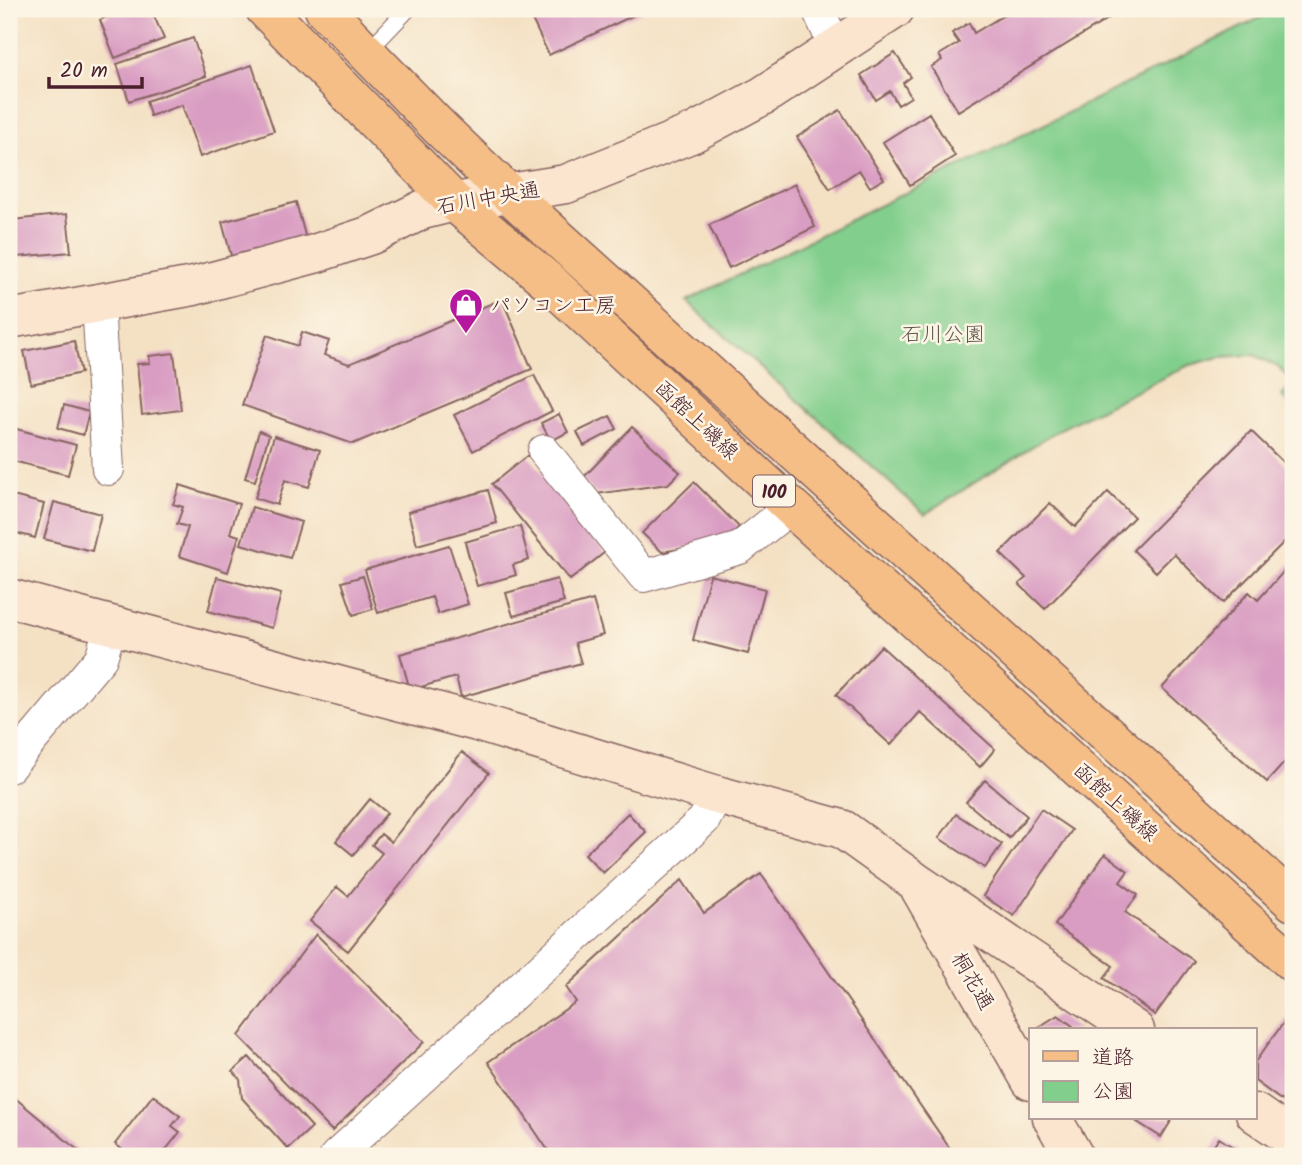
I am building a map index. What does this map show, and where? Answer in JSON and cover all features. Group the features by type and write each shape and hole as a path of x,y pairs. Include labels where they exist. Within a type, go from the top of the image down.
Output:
{"main road":[{"name":"函館上磯線","path":"265,9 454,202 548,281 791,507 1293,963"},
{"name":"函館上磯線","path":"324,9 439,127 508,193 1293,902"}],"street":[{"path":"818,9 836,49"},
{"name":"石川中央通","path":"9,319 194,286 314,254 371,235 422,210 454,202 566,184 693,133 764,95 895,9"},
{"path":"98,303 108,469"},
{"path":"544,451 644,576 740,548 791,507"},
{"path":"9,598 477,722 717,795 842,829 1132,1028"},
{"path":"9,767 101,658 111,625"},
{"path":"336,1156 704,820 717,795"},
{"name":"桐花通","path":"916,882 1029,1078"},
{"path":"1256,1114 1293,1139"},
{"path":"1053,1120 1074,1156"}],"lane":[{"path":"366,53 408,9"}],"green space":[{"name":"石川公園","path":"1278,9 1293,9 1293,383 1278,367 1254,355 1220,357 1187,366 1060,429 925,514 686,301"},
{"path":"1293,383 1293,408 1282,396"}],"building":[{"path":"105,9 151,9 164,39 115,58 100,20 108,16"},
{"path":"527,9 647,9 549,55"},
{"path":"1014,9 1124,9 958,111 931,67 942,60 939,55 959,43 952,33 969,23 974,33"},
{"path":"193,38 206,76 129,101 117,64"},
{"path":"895,53 911,77 903,83 911,97 898,105 890,91 876,100 861,75"},
{"path":"252,65 274,131 200,157 182,105 150,116 146,101"},
{"path":"840,110 884,179 870,187 859,170 830,189 797,137"},
{"path":"929,113 955,156 910,185 883,142"},
{"path":"795,184 815,227 729,268 709,225"},
{"path":"296,202 306,239 232,259 222,222"},
{"path":"67,214 71,252 17,257 13,220"},
{"path":"502,299 532,369 353,444 242,405 267,335 298,346 302,332 329,341 324,355 349,364"},
{"path":"74,341 81,373 31,384 24,351"},
{"path":"174,353 181,410 142,415 137,364 150,363 149,356"},
{"path":"534,375 552,411 473,451 454,415"},
{"path":"64,405 89,412 83,435 58,428"},
{"path":"559,414 568,432 551,441 541,423"},
{"path":"610,416 617,429 584,446 577,432"},
{"path":"9,427 76,445 68,475 9,460"},
{"path":"632,427 680,472 668,484 596,494 581,480"},
{"path":"259,431 269,435 255,481 245,478"},
{"path":"1251,431 1293,472 1293,533 1223,603 1174,554 1156,572 1133,550"},
{"path":"274,436 320,450 309,487 285,480 277,505 255,498"},
{"path":"528,455 605,552 570,580 492,484"},
{"path":"694,482 739,527 725,541 662,552 642,533"},
{"path":"180,485 239,504 230,533 239,536 228,572 179,556 188,527 177,524 183,507 173,504"},
{"path":"488,490 497,523 417,545 408,512"},
{"path":"1108,492 1134,517 1045,609 1019,584 1026,578 1000,553 1050,503 1075,527"},
{"path":"9,495 44,504 35,538 9,531"},
{"path":"54,502 101,514 92,551 44,539"},
{"path":"252,507 301,522 290,558 241,544"},
{"path":"520,526 529,560 513,565 516,575 477,586 465,542"},
{"path":"449,545 468,604 438,614 432,597 378,613 365,570"},
{"path":"1293,561 1293,753 1267,782 1162,688 1249,592 1258,600"},
{"path":"710,575 765,589 748,654 693,640"},
{"path":"363,576 373,609 353,615 342,582"},
{"path":"217,577 281,594 272,628 208,611"},
{"path":"557,579 564,602 513,616 506,593"},
{"path":"593,600 603,635 575,643 581,663 461,697 456,677 410,690 400,654"},
{"path":"881,646 995,749 980,767 920,712 891,745 836,695"},
{"path":"462,752 489,773 348,951 310,921 337,887 348,896 382,853 372,845 381,834 391,842"},
{"path":"985,780 1027,816 1009,838 966,802"},
{"path":"370,799 387,813 353,855 336,841"},
{"path":"1041,809 1072,830 1014,916 983,896"},
{"path":"628,813 646,832 603,873 585,854"},
{"path":"956,814 1002,844 985,868 939,838"},
{"path":"1105,854 1128,871 1120,882 1138,895 1125,912 1194,961 1155,1015 1104,978 1113,966 1055,925"},
{"path":"761,874 955,1156 552,1156 488,1062 576,1002 566,987 682,880 704,913"},
{"path":"316,934 424,1042 332,1131 239,1036"},
{"path":"1058,1015 1075,1028 1037,1028"},
{"path":"1287,1018 1293,1022 1293,1109 1256,1082 1256,1061"},
{"path":"249,1057 312,1127 288,1149 242,1098 240,1079 233,1071"},
{"path":"9,1093 85,1156 9,1156"},
{"path":"153,1095 180,1116 172,1126 180,1132 161,1156 131,1156 115,1144"},
{"path":"1134,1120 1172,1120 1161,1137"},
{"path":"1219,1138 1247,1156 1207,1156"}],"place":[{"name":"パソコン工房","path":"466,335"}]}
